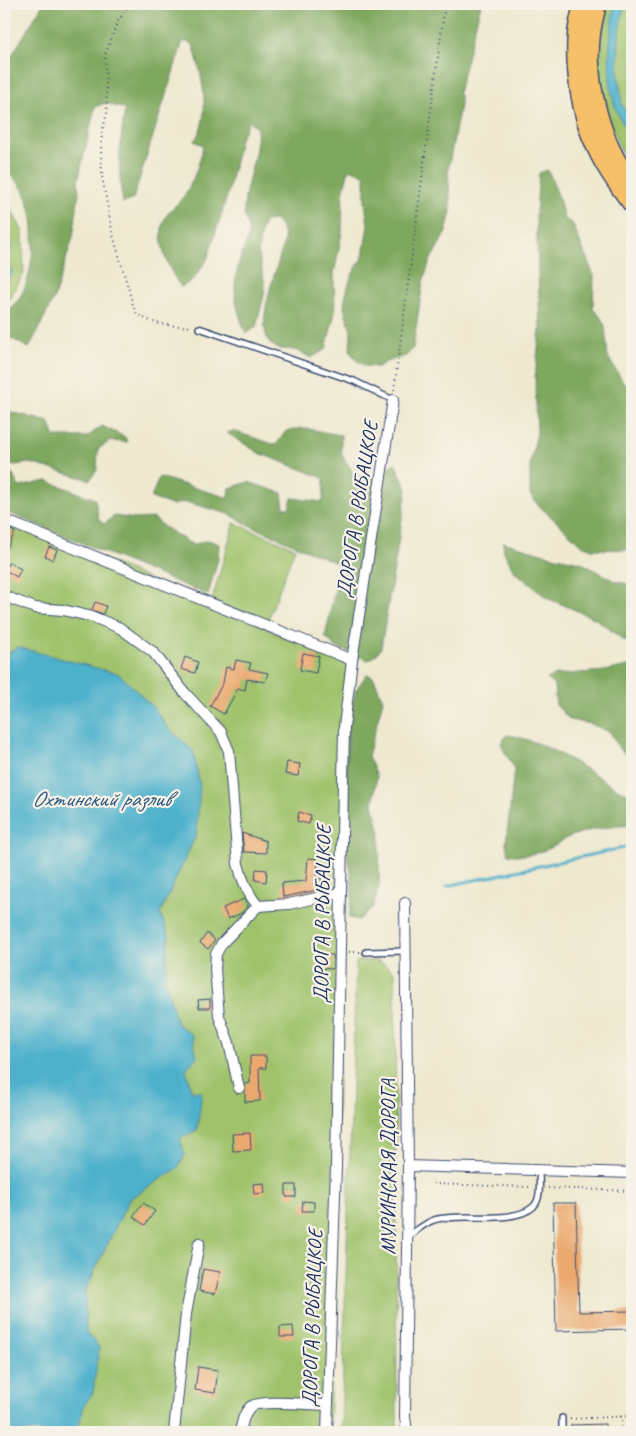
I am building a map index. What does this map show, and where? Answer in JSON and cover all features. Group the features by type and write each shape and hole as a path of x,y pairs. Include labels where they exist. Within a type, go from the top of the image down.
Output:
{"main road":[{"path":"582,4 576,34 576,65 583,113 594,147 615,182 632,205"},
{"path":"598,4 592,35 592,62 598,113 610,145 632,182"}],"street":[{"name":"ДОРОГА В РЫБАЦКОЕ","path":"327,1432 336,1166 344,727 352,660 393,400"},
{"path":"4,520 352,660"},
{"path":"4,596 35,608 63,610 93,617 120,628 153,652 185,693 221,732 228,751 238,864 250,896 258,906"},
{"path":"239,1088 219,1016 215,969 216,954 222,944 258,906 289,904 340,893"},
{"name":"МУРИНСКАЯ ДОРОГА","path":"406,903 408,1166 407,1432"},
{"path":"408,1166 632,1173"},
{"path":"174,1432 186,1314 199,1243"},
{"path":"240,1432 243,1418 251,1407 262,1403 327,1406"}],"lane":[{"path":"199,328 354,381 393,400"},
{"path":"366,952 406,951"},
{"path":"407,1237 433,1220 454,1217 517,1216 534,1206 539,1195 539,1170"},
{"path":"562,1418 562,1432"}],"path":[{"path":"130,4 118,21 105,55 107,113 102,132 102,176 112,231 135,312 145,320 156,324 199,328"},
{"path":"393,400 445,4"},
{"path":"340,952 366,952"},
{"path":"621,1416 622,1432"},
{"path":"568,1421 572,1418 632,1416"}],"green space":[{"path":"43,4 481,4 458,93 460,95 460,105 448,170 451,211 446,232 430,261 423,282 413,348 406,356 386,362 378,367 365,366 356,360 350,352 351,331 344,308 345,297 351,277 363,256 368,225 365,202 365,175 349,169 343,193 342,232 334,274 335,312 326,349 311,358 300,352 277,348 268,339 265,327 265,313 284,241 283,232 275,220 265,221 261,230 258,251 265,285 264,295 256,327 246,334 237,307 235,283 241,256 248,238 244,208 257,138 257,128 249,121 240,139 228,193 207,260 192,281 181,287 167,262 161,233 167,215 184,196 198,167 203,145 194,141 200,131 204,107 202,81 193,44 183,41 133,199 123,203 120,156 125,109 105,103 95,107 78,181 79,192 73,237 54,298 29,348 7,336 4,338 4,313 19,299 26,284 33,249 33,230 31,211 25,194 16,181 4,172 4,64 14,52"},
{"path":"603,4 632,4 632,170 623,156 603,106 596,47"},
{"path":"548,170 559,198 564,219 572,223 594,276 593,309 600,316 605,326 608,357 623,382 632,386 632,550 592,549 582,545 536,503 530,494 530,464 537,433 535,379 540,329 536,213 539,173"},
{"path":"4,195 23,232 24,274 4,305 4,289 12,272 4,260 12,245 4,236"},
{"path":"4,410 49,422 55,437 87,437 102,426 125,437 127,442 110,441 98,449 97,470 90,480 30,463 8,466 19,487 47,481 95,499 99,520 104,524 114,516 135,519 154,518 164,527 193,545 208,540 219,544 218,559 208,595 4,511"},
{"path":"302,428 341,435 341,453 354,474 367,478 376,475 395,463 407,489 381,648 374,657 368,660 336,647 325,637 337,580 346,567 249,525 229,514 186,502 172,505 151,498 159,477 229,498 230,488 248,482 282,493 284,508 289,508 292,498 323,502 324,478 259,453 227,433 233,431 276,445 286,431"},
{"path":"4,514 210,607 234,523 295,548 265,628 349,664 329,1432 78,1432 82,1408 93,1392 86,1333 85,1291 129,1199 178,1168 179,1138 197,1130 186,1069 197,1057 192,1035 177,1024 165,980 169,936 160,913 196,835 193,751 168,728 152,706 17,647 4,657"},
{"path":"503,542 580,562 615,581 632,585 632,644 622,639 596,619 547,598 514,571 504,552"},
{"path":"632,665 632,755 629,756 620,750 610,732 591,724 570,720 556,705 554,686 547,679 556,675 605,671"},
{"path":"367,674 374,678 383,700 368,756 377,776 373,804 380,833 379,886 373,907 359,920 349,918 352,897 351,872 346,849 348,728 355,691"},
{"path":"507,735 528,740 551,749 616,788 632,794 632,825 601,828 579,833 568,837 550,848 535,853 524,855 508,854 506,844 514,770 501,743"},
{"path":"375,960 384,964 395,973 397,1432 341,1432 356,961"}],"water":[{"path":"615,4 623,4 624,7 619,31 618,70 622,105 632,124 632,139 617,112 611,87 609,58"},
{"path":"4,236 12,245 4,260"},
{"path":"4,260 12,272 4,289"},
{"name":"Охтинский разлив","path":"17,647 119,674 152,706 168,728 193,751 200,787 196,835 160,913 169,936 165,980 177,1024 192,1035 197,1057 186,1069 191,1091 202,1092 197,1130 180,1138 185,1155 178,1168 129,1199 85,1291 86,1333 99,1347 93,1392 82,1409 78,1432 4,1432 4,657"}],"building":[{"path":"4,527 15,532 4,555"},
{"path":"49,547 57,550 53,560 45,556"},
{"path":"9,562 21,569 17,577 5,570"},
{"path":"95,602 106,606 103,614 92,610"},
{"path":"303,653 319,656 316,673 300,670"},
{"path":"185,657 198,662 195,673 181,669"},
{"path":"236,660 251,663 249,669 268,673 265,682 247,679 245,690 238,688 224,714 210,706 223,683 226,667 234,669"},
{"path":"287,762 300,764 298,776 285,774"},
{"path":"299,812 311,815 309,824 297,821"},
{"path":"242,833 266,841 266,853 244,852"},
{"path":"308,858 318,859 317,879 321,878 323,889 283,897 282,883 306,881"},
{"path":"256,869 267,870 266,882 255,880"},
{"path":"244,899 248,906 242,913 228,919 223,908"},
{"path":"207,933 215,940 208,949 200,943"},
{"path":"317,954 333,955 333,969 316,968"},
{"path":"210,999 210,1008 199,1008 198,1000"},
{"path":"250,1056 266,1056 266,1068 259,1068 260,1101 245,1102 245,1084 250,1083"},
{"path":"250,1133 251,1150 233,1151 232,1134"},
{"path":"264,1183 265,1193 254,1194 253,1184"},
{"path":"286,1185 296,1185 296,1197 286,1197"},
{"path":"303,1201 314,1202 314,1211 302,1211"},
{"path":"143,1203 155,1211 145,1225 133,1217"},
{"path":"553,1203 576,1203 579,1312 632,1311 632,1329 556,1331"},
{"path":"203,1269 220,1272 215,1294 199,1291"},
{"path":"293,1326 294,1337 280,1337 280,1327"},
{"path":"198,1367 218,1370 215,1393 195,1390"},
{"path":"605,1424 605,1432 571,1432 571,1425"}],"waterway":[{"path":"447,886 632,846"}]}
